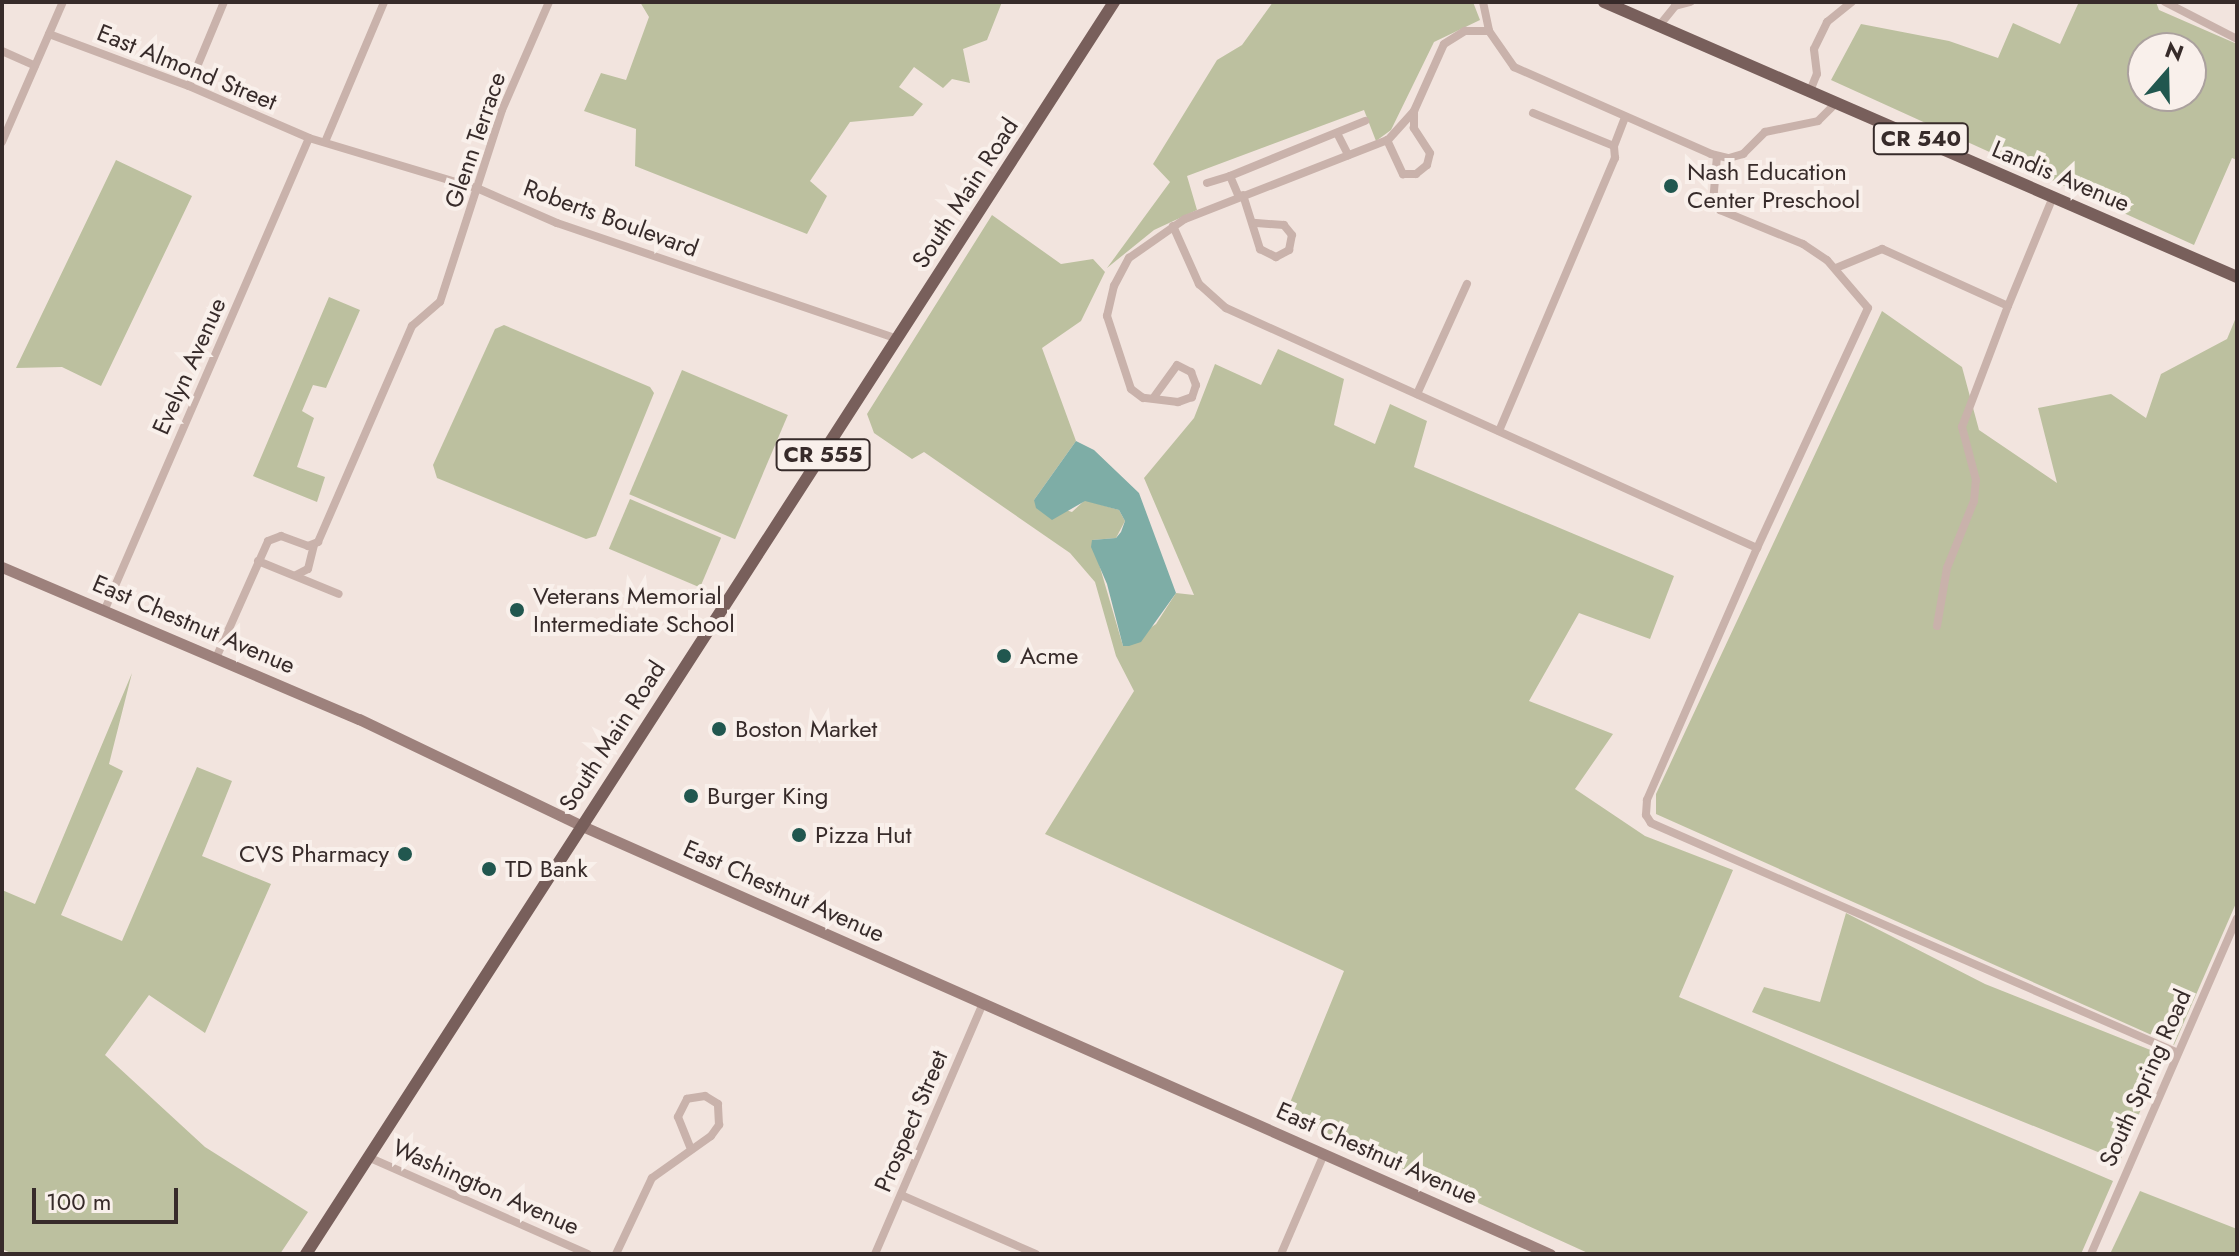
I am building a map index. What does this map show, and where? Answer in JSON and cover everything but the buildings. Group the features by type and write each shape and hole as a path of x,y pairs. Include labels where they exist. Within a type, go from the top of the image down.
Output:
{"main road":[{"name":"South Main Road","path":"306,1254 580,825 1114,2"},
{"name":"Landis Avenue","path":"1604,2 2237,277"}],"street":[{"path":"2,142 63,2"},
{"path":"189,86 224,2"},
{"path":"325,142 384,2"},
{"name":"Glenn Terrace","path":"314,545 412,326 432,313 443,293 502,110 549,2"},
{"path":"1483,2 1489,31 1514,67 1717,156 1743,154 1771,129 1818,121 1836,103"},
{"path":"1659,26 1675,6 1690,2"},
{"path":"1810,91 1817,74 1812,53 1827,22 1852,2"},
{"path":"2165,2 2237,39"},
{"path":"1154,397 1173,367 1191,372 1196,385 1192,397 1178,402 1143,398 1131,389 1107,316 1120,271 1146,243 1173,226 1241,196 1387,140 1414,111 1444,44 1465,31 1489,31"},
{"name":"East Almond Street","path":"49,34 189,86 309,138"},
{"path":"2,51 35,66"},
{"path":"1387,140 1403,174 1416,174 1427,165 1430,153 1414,128 1414,111"},
{"path":"1533,113 1614,146"},
{"path":"1499,431 1615,158 1614,146 1625,118"},
{"path":"1207,183 1365,121"},
{"path":"1337,133 1348,155"},
{"name":"Roberts Boulevard","path":"309,138 479,189 557,223 898,339"},
{"name":"Evelyn Avenue","path":"105,609 309,138"},
{"path":"1717,156 1713,203 1720,210 1803,244 1836,268 1863,296 1866,317 1757,548 1647,800 1651,823 2178,1053"},
{"path":"1230,176 1266,254 1276,257 1289,250 1292,235 1284,225 1253,223"},
{"path":"1937,626 1947,568 1974,501 1976,480 1962,427 2053,197"},
{"path":"1173,226 1199,284 1215,301 1757,548"},
{"path":"1836,268 1882,249 2008,306"},
{"path":"1417,394 1467,284"},
{"path":"216,658 258,561 276,536 314,545 308,569 292,575"},
{"path":"258,561 339,594"},
{"name":"East Chestnut Avenue","path":"2,567 216,658 580,825 1550,1254"},
{"name":"South Spring Road","path":"2091,1254 2237,918"},
{"name":"Prospect Street","path":"875,1254 983,1003"},
{"path":"616,1254 645,1187 711,1136 721,1120 718,1104 705,1096 687,1099 678,1117 691,1149"},
{"path":"1281,1254 1324,1154"},
{"name":"Washington Avenue","path":"368,1157 588,1254"},
{"path":"901,1195 1036,1254"}],"green space":[{"path":"640,2 1002,2 987,40 963,49 970,83 952,79 943,88 914,67 899,87 923,104 913,116 850,122 810,181 827,196 807,234 635,166 636,129 584,111 601,73 626,80 649,17"},
{"path":"1273,2 1473,2 1480,20 1434,42 1391,130 1376,141 1364,110 1187,176 1197,210 1154,230 1107,268 1170,182 1153,164 1217,60 1242,45"},
{"path":"2074,2 2156,2 2159,10 2237,44 2237,160 2232,158 2194,245 1831,80 1861,24 1949,41 1998,58 2013,23 2060,44 2078,4"},
{"path":"116,160 192,196 101,386 62,367 16,368"},
{"path":"992,215 1061,264 1093,259 1105,272 1081,321 1042,348 1076,441 1034,500 1072,512 1085,500 1119,510 1125,521 1116,538 1092,540 1123,646 1156,624 1176,593 1194,595 1144,478 1194,418 1215,364 1261,385 1278,349 1344,379 1334,425 1375,444 1390,404 1427,421 1414,467 1674,576 1650,639 1579,613 1529,701 1613,734 1575,789 1645,836 1733,870 1679,997 2113,1181 2081,1254 1590,1254 1285,1115 1344,971 1045,834 1134,691 1116,656 1095,582 1070,553 924,452 912,459 874,433 867,414"},
{"path":"329,297 360,310 326,388 313,385 302,411 314,418 297,467 325,477 317,502 253,476"},
{"path":"1882,311 1962,367 1979,430 2057,483 2038,408 2111,394 2146,418 2161,374 2227,339 2237,315 2237,901 2174,1045 1656,814 1656,794"},
{"path":"504,325 650,387 654,393 596,536 586,539 437,478 433,465 495,329"},
{"path":"682,370 788,415 735,539 629,494"},
{"path":"630,499 721,538 700,587 609,549"},
{"path":"132,673 109,764 123,771 61,915 122,941 197,767 232,781 202,856 271,884 205,1033 149,995 105,1055 205,1147 308,1212 280,1254 13,1254 2,1249 2,890 35,904"},
{"path":"1846,913 1985,984 2163,1055 2120,1161 1752,1012 1764,987 1820,1002"},
{"path":"2140,1191 2237,1229 2237,1254 2110,1254"}],"water":[{"path":"1076,441 1094,450 1139,493 1176,593 1141,642 1129,646 1123,646 1107,584 1091,547 1092,540 1116,538 1121,532 1125,521 1119,510 1085,501 1052,520 1036,508 1034,500"}],"place":[{"name":"Nash Education Center Preschool","path":"1671,186"},
{"name":"Veterans Memorial Intermediate School","path":"517,610"},
{"name":"Acme","path":"1004,656"},
{"name":"Boston Market","path":"719,729"},
{"name":"Burger King","path":"691,796"},
{"name":"Pizza Hut","path":"799,835"},
{"name":"CVS Pharmacy","path":"405,854"},
{"name":"TD Bank","path":"489,869"}]}
